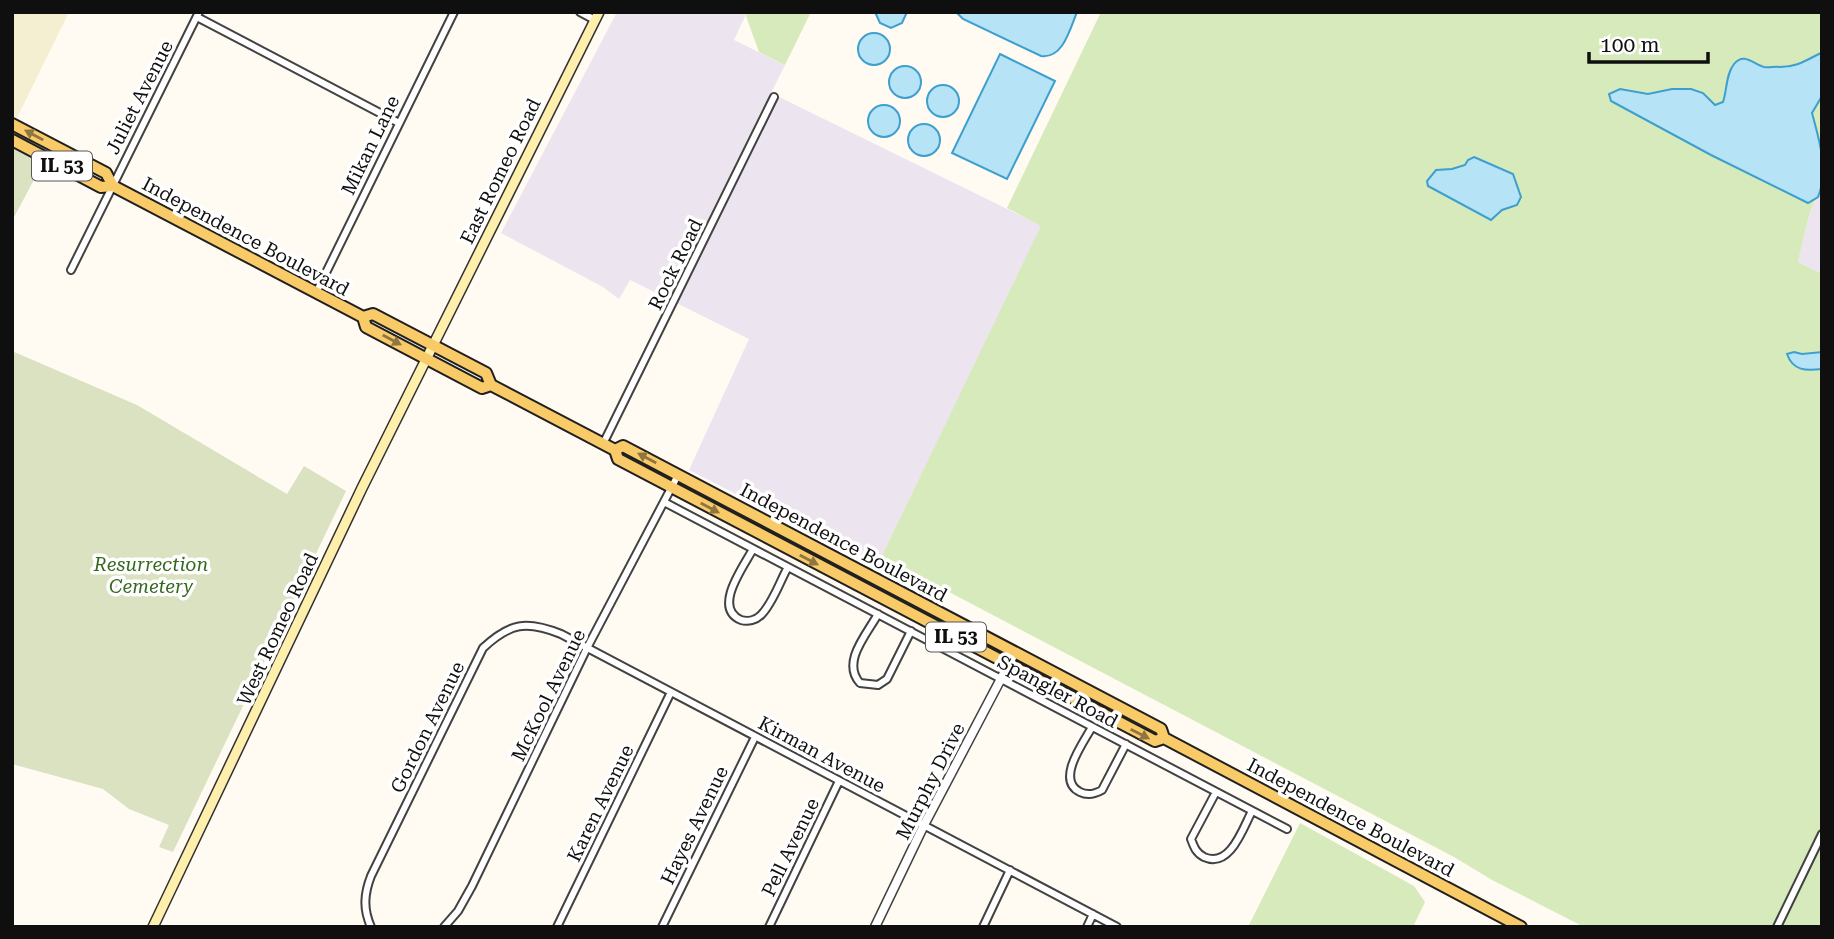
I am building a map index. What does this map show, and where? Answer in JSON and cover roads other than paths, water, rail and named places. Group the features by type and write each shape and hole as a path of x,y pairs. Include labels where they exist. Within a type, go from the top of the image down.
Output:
{"main road":[{"name":"East Romeo Road","path":"434,346 597,16"},
{"name":"Independence Boulevard","path":"12,124 106,173 113,186"},
{"name":"Independence Boulevard","path":"12,140 101,187 113,186 363,317 373,314 486,373 491,385 615,450 618,459 672,488 1155,741 1164,738"},
{"name":"Independence Boulevard","path":"363,317 366,327 482,388 491,385"},
{"name":"West Romeo Road","path":"153,927 367,478 434,346"},
{"name":"Independence Boulevard","path":"615,450 623,446 1015,652 1161,729 1164,738 1521,927"}],"street":[{"name":"Mikan Lane","path":"316,293 454,12"},
{"path":"580,12 597,16"},
{"path":"198,15 398,123"},
{"name":"Juliet Avenue","path":"71,270 198,15"},
{"name":"Rock Road","path":"604,444 774,97"},
{"name":"McKool Avenue","path":"444,927 458,911 472,886 587,648 678,475"},
{"name":"Spangler Road","path":"664,502 1287,829"},
{"path":"753,549 729,594 728,604 733,615 744,621 754,620 762,614 788,566"},
{"path":"878,614 853,659 854,676 860,683 878,685 887,679 911,631"},
{"name":"Gordon Avenue","path":"371,927 365,909 365,897 371,876 483,648 500,632 523,625 545,627 587,648"},
{"name":"Kirman Avenue","path":"587,648 1117,927"},
{"name":"Murphy Drive","path":"875,927 924,825 1015,652"},
{"name":"Karen Avenue","path":"557,927 671,692"},
{"path":"1092,727 1070,772 1072,785 1079,792 1088,794 1102,790 1126,744"},
{"name":"Hayes Avenue","path":"662,927 755,737"},
{"name":"Pell Avenue","path":"769,927 839,781"},
{"path":"1216,792 1191,839 1201,856 1215,859 1229,852 1252,811"},
{"path":"1777,927 1822,834"},
{"path":"983,927 1010,870"},
{"path":"1087,927 1093,914"}],"water":[{"path":"875,12 907,12 902,23 891,28 880,23"},
{"path":"956,12 1077,12 1065,42 1055,53 1041,56 963,19"},
{"path":"874,33 885,38 890,49 885,60 874,65 863,60 858,49 863,38"},
{"path":"1821,53 1822,96 1812,113 1822,155 1823,176 1818,197 1808,203 1611,101 1609,94 1620,89 1648,94 1672,89 1691,89 1703,93 1715,105 1723,102 1729,72 1741,59 1760,66 1786,67 1802,63"},
{"path":"1000,54 1055,81 1007,179 952,153"},
{"path":"905,66 916,71 921,82 916,93 905,98 894,93 889,82 894,71"},
{"path":"943,85 954,90 959,101 954,112 943,117 932,112 927,101 932,90"},
{"path":"884,105 895,110 900,121 895,132 884,137 873,132 868,121 873,110"},
{"path":"924,124 935,129 940,140 935,151 924,156 913,151 908,140 913,129"},
{"path":"1474,157 1513,174 1521,197 1517,205 1502,210 1491,220 1428,186 1427,181 1436,170 1465,165"},
{"path":"1822,352 1822,369 1805,370 1796,367 1787,354"}],"park label":[{"name":"Resurrection Cemetery","path":"151,575"}]}
